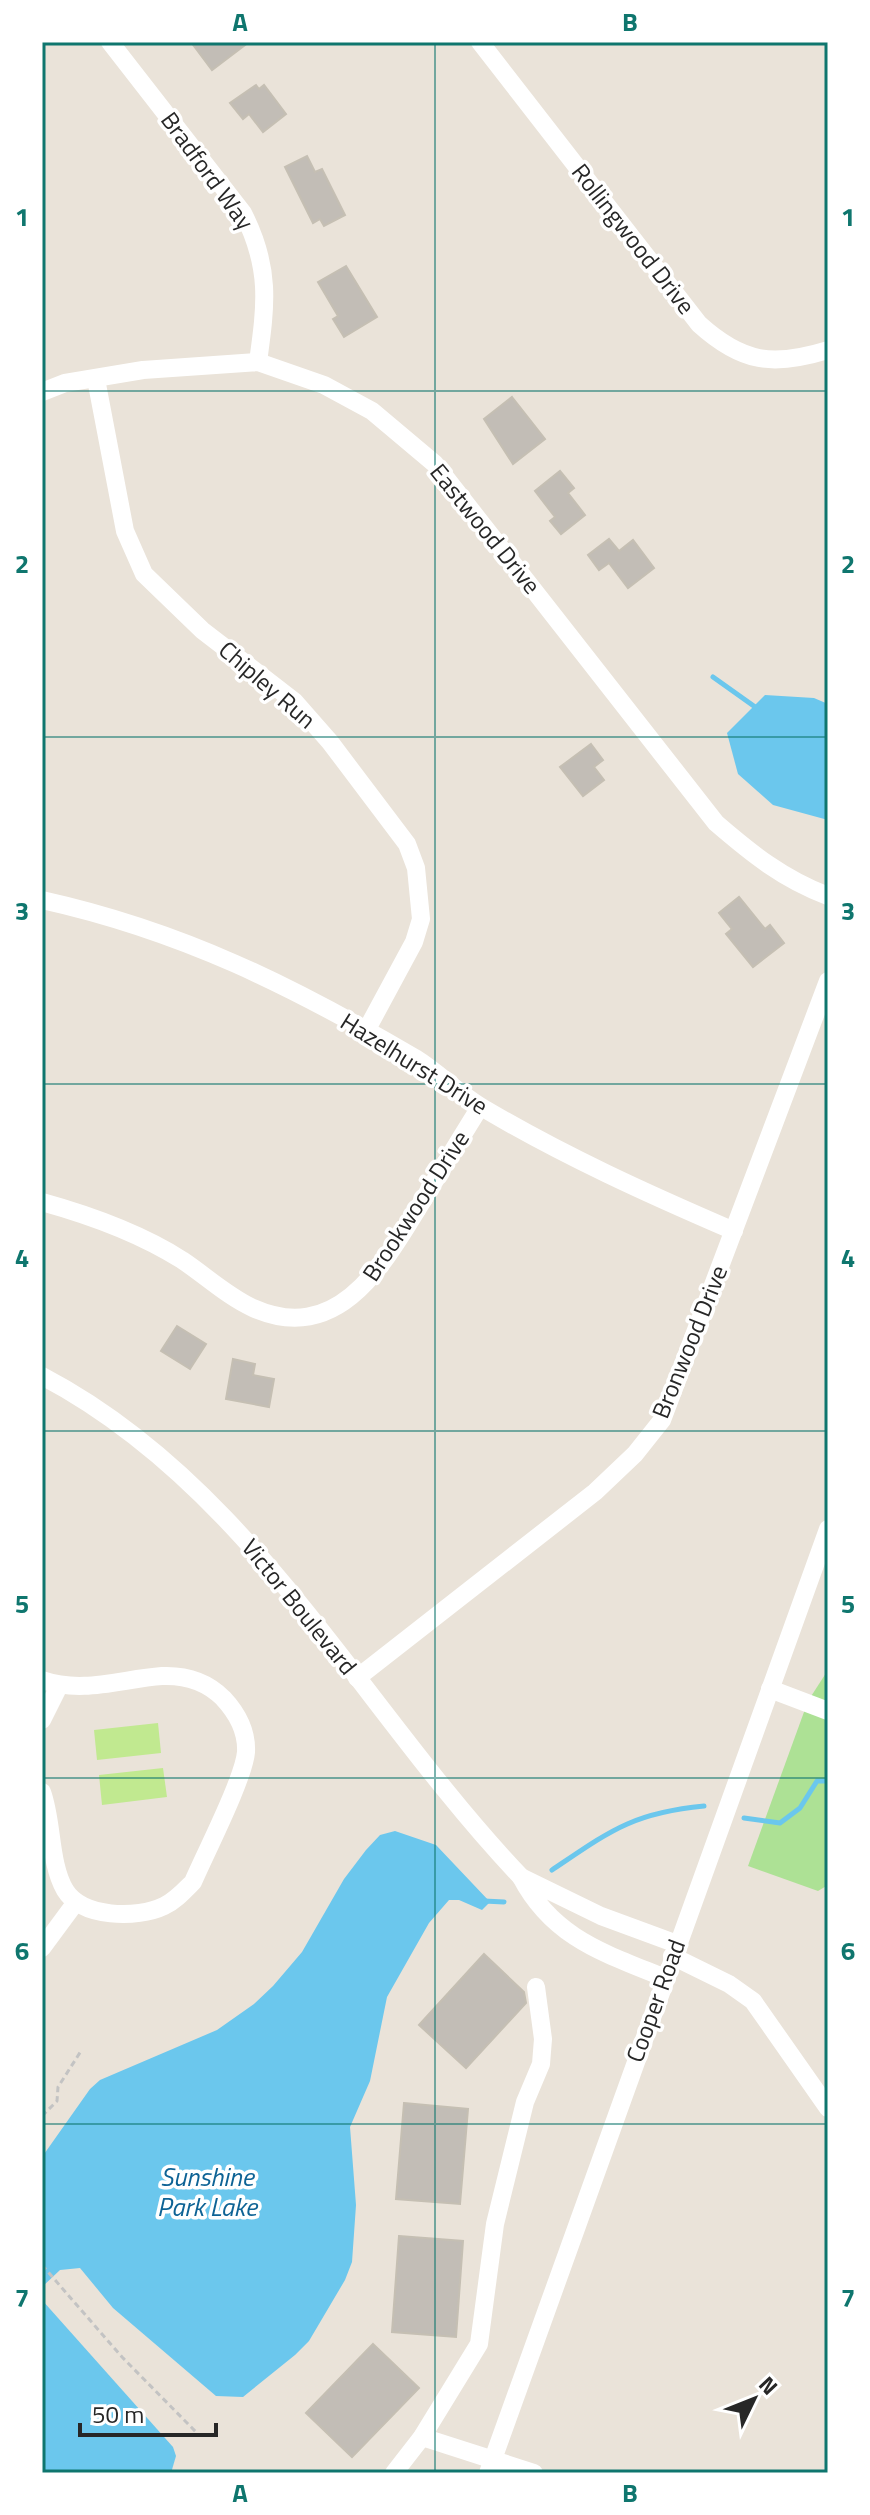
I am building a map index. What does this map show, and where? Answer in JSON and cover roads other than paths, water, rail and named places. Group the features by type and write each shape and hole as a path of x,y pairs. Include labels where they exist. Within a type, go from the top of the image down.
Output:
{"street":[{"name":"Bradford Way","path":"110,42 243,213 255,238 264,270 267,304 258,362"},
{"name":"Rollingwood Drive","path":"480,42 699,324 719,342 745,357 765,360 796,360 828,350"},
{"name":"Eastwood Drive","path":"42,392 65,383 179,366 258,362 324,385 372,411 435,464 716,823 764,864 800,886 828,896"},
{"name":"Chipley Run","path":"96,379 125,531 144,574 202,630 294,701 330,742 407,844 416,868 421,919 414,942 366,1031"},
{"name":"Hazelhurst Drive","path":"42,900 107,915 190,942 257,971 419,1061 480,1107 584,1164 734,1231"},
{"name":"Bronwood Drive","path":"357,1678 595,1492 635,1454 662,1420 828,981"},
{"name":"Brookwood Drive","path":"42,1202 151,1243 252,1307 274,1315 298,1317 342,1304 364,1287 384,1263 480,1107"},
{"name":"Victor Boulevard","path":"42,1376 116,1419 153,1448 236,1529 521,1877 535,1904 566,1931 596,1949 665,1978"},
{"name":"Cooper Road","path":"490,2465 828,1529"},
{"path":"42,1720 50,1683 90,1686 163,1676 193,1679 207,1685 231,1707 243,1729 246,1746 243,1765 193,1882 178,1897 153,1910 128,1915 96,1910 76,1902 61,1879 42,1792"},
{"path":"770,1689 828,1711"},
{"name":"Victor Boulevard","path":"521,1877 549,1887 601,1916 675,1950 753,2001 780,2034 828,2108"},
{"path":"42,1948 76,1902"},
{"path":"394,2473 422,2437 479,2344 495,2224 525,2102 541,2064 543,2039 536,1987"},
{"path":"422,2437 490,2465 534,2473"}],"water":[{"path":"765,695 814,698 828,704 828,820 773,805 738,774 727,733"},
{"name":"Sunshine Park Lake","path":"395,1831 436,1845 490,1902 482,1910 459,1900 449,1900 429,1923 387,1997 370,2081 350,2127 356,2205 352,2262 345,2280 309,2341 295,2355 243,2397 216,2396 113,2308 80,2268 60,2270 42,2287 42,2157 90,2089 100,2080 217,2030 254,2004 302,1952 344,1879 366,1850 380,1835"},
{"path":"42,2300 173,2447 176,2456 171,2473 42,2473"}],"waterway":[{"path":"713,677 758,709"},
{"path":"744,1818 780,1823 800,1808 817,1781 828,1781"},
{"path":"552,1870 623,1826 658,1813 704,1806"},
{"path":"484,1901 504,1902"}]}
